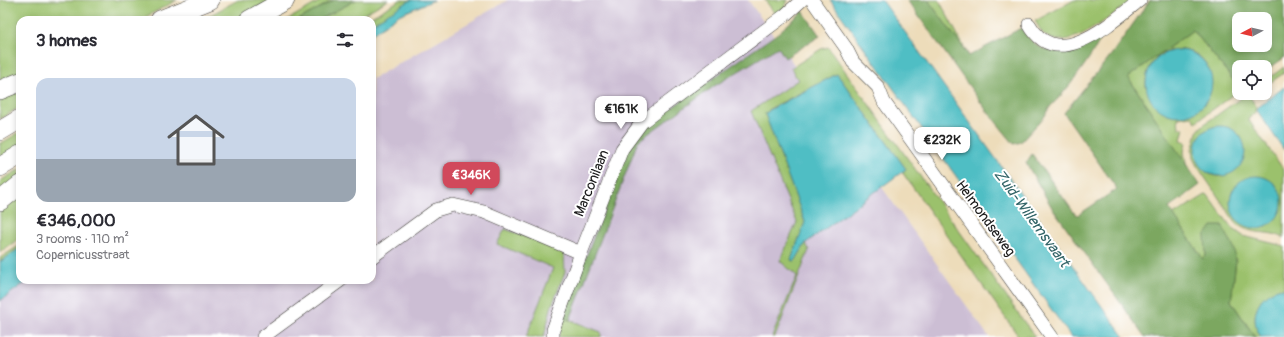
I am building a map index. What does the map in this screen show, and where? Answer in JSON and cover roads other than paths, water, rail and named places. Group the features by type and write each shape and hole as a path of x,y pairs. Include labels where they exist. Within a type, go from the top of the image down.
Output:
{"highway":[{"path":"170,16 210,0"},
{"path":"195,16 222,0"},
{"path":"256,16 285,0"},
{"path":"0,90 16,84"},
{"path":"0,130 16,121"},
{"path":"0,167 16,157"},
{"path":"0,201 16,189"}],"street":[{"name":"Marconilaan","path":"552,337 553,330 581,253 622,149 642,122 784,16 802,0"},
{"name":"Helmondseweg","path":"812,0 846,48 853,62 878,88 884,102 1052,337"},
{"path":"1028,24 1041,41 1058,46 1076,44 1118,18 1140,0"},
{"path":"376,254 436,210 453,205 484,212 581,253"},
{"path":"263,337 336,284"}],"water":[{"path":"411,0 434,0 399,15 376,31 376,21"},
{"name":"Zuid-Willemsvaart","path":"830,0 882,0 1124,337 1071,337"},
{"path":"1179,50 1192,52 1207,65 1210,70 1212,83 1210,96 1197,111 1192,114 1179,116 1166,114 1151,101 1148,96 1146,83 1148,70 1161,55 1166,52"},
{"path":"837,74 906,169 806,243 795,261 791,260 805,222 765,114 771,109"},
{"path":"1284,87 1284,150 1256,109 1267,100 1272,100 1272,96"},
{"path":"1220,126 1230,128 1238,133 1243,141 1245,151 1243,161 1238,169 1230,174 1220,176 1210,174 1202,169 1197,161 1195,151 1197,141 1202,133 1210,128"},
{"path":"1256,176 1266,178 1274,184 1280,192 1282,202 1280,212 1274,220 1266,226 1256,228 1246,226 1238,220 1232,212 1230,202 1232,192 1238,184 1246,178"},
{"path":"16,251 16,284 23,284 0,301 0,262"},
{"path":"1284,288 1284,337 1261,337 1255,321 1258,306 1262,299 1268,294 1275,290"}]}
